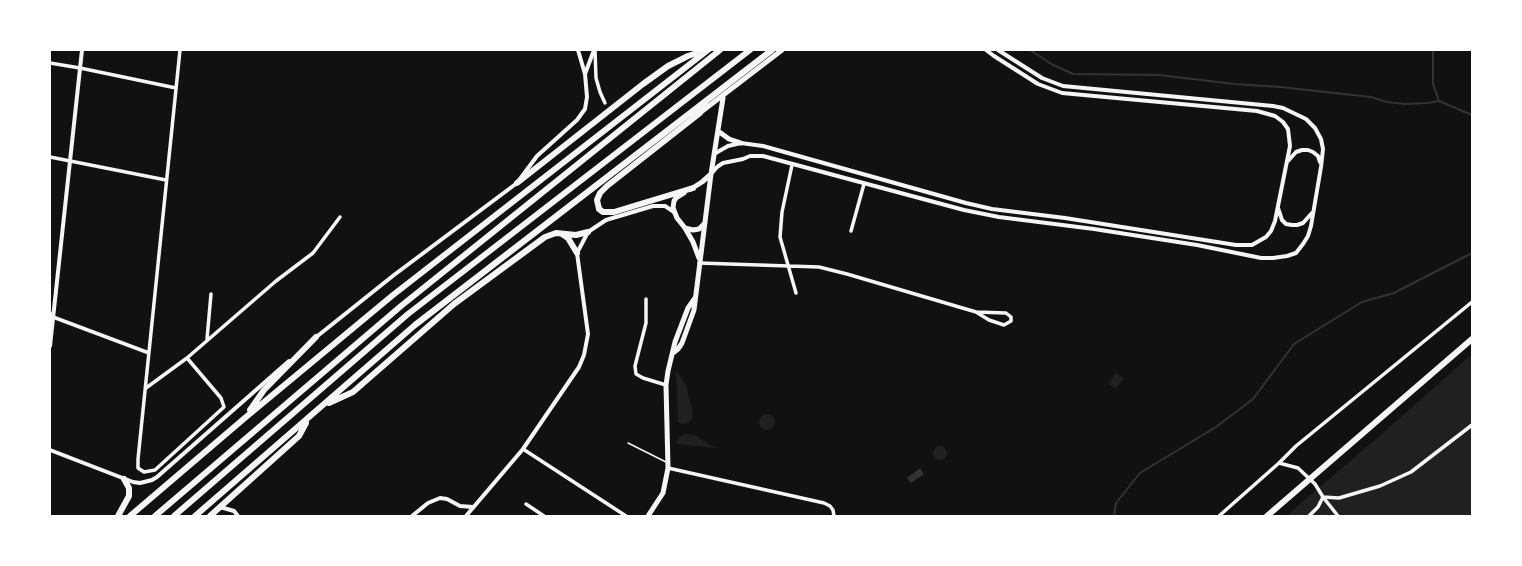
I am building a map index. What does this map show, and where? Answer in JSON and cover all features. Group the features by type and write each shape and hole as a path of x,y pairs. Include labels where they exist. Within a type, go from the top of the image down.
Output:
{"highway":[{"path":"517,183 642,84 668,66 688,56 707,50"},
{"path":"130,516 246,416 393,296 707,50"},
{"path":"155,516 401,306 720,50"},
{"path":"195,516 415,325 714,93 772,50"},
{"path":"174,516 408,314 748,51"},
{"path":"693,188 614,212 603,212 599,209 597,200 600,193 700,113 708,98"},
{"path":"322,406 352,392 454,304 545,237 550,234 561,233 576,235 588,232"},
{"path":"561,233 568,238 577,253"},
{"path":"246,416 264,390 316,337"},
{"path":"1267,516 1472,339"},
{"path":"210,516 299,436 310,417"},
{"path":"118,516 129,496 130,488 124,479"}],"main road":[{"path":"700,113 782,50"},
{"path":"650,516 663,493 668,466 666,385 668,370 675,342 688,308 695,298 711,174 723,98"},
{"path":"718,131 729,139 741,143"},
{"path":"699,261 696,248 674,212 673,205 676,198 702,182 711,174"},
{"path":"685,228 693,230 699,229 705,224"}],"street":[{"path":"50,346 52,315 71,161 82,50"},
{"path":"180,50 138,464 138,468 144,472 155,470 223,410 224,405 221,398 187,358"},
{"path":"50,450 124,479 140,483 157,477 316,337 394,274 517,183 537,156 582,115 587,97 585,74 578,50"},
{"path":"585,74 595,50"},
{"path":"595,50 596,78 605,102"},
{"path":"714,154 728,146 741,143 763,146 966,204 1244,246 1252,245 1266,237 1271,231 1278,206 1290,146 1288,129 1283,122 1269,113 1062,93 1038,84 986,50"},
{"path":"711,174 723,163 750,156 762,156 964,210 999,217 1073,225 1273,258 1282,258 1296,253 1308,236 1323,149 1321,139 1315,128 1306,119 1283,108 1063,86 1042,78 998,50"},
{"path":"50,63 176,88"},
{"path":"762,156 763,146"},
{"path":"1287,164 1296,152 1308,150 1318,156 1321,166"},
{"path":"50,158 166,180"},
{"path":"792,165 782,212 780,237 796,293"},
{"path":"831,175 834,166"},
{"path":"851,231 864,184"},
{"path":"460,506 466,515 523,449 579,367 584,355 588,334 577,253 588,232 606,220 652,206 665,206 674,212"},
{"path":"1278,206 1282,220 1286,224 1292,225 1303,223 1312,213"},
{"path":"146,388 187,358 280,277 313,253 340,217"},
{"path":"699,261 819,267 976,312 1006,313 1011,317 1011,321 1004,325 989,320 976,312"},
{"path":"207,339 211,294"},
{"path":"646,299 646,323 635,366 636,374 643,378 666,385"},
{"path":"1219,516 1296,446 1472,302"},
{"path":"52,315 149,353"},
{"path":"1323,498 1339,498 1380,486 1411,472 1472,425"},
{"path":"523,449 626,516"},
{"path":"1279,463 1298,468 1315,484 1323,498 1338,516"},
{"path":"668,466 824,503 830,506 833,510 834,516"},
{"path":"1308,516 1318,507 1323,498"},
{"path":"412,516 434,499 447,499 460,506 473,507"},
{"path":"526,504 544,516"},
{"path":"220,507 234,511 238,516"}],"lane":[{"path":"628,443 668,466"}],"shaded area":[{"path":"1472,354 1472,516 1286,516 1369,445"},
{"path":"676,370 686,385 693,414 692,419 685,424 678,423"},
{"path":"1116,373 1124,379 1116,389 1108,383"},
{"path":"767,414 773,416 775,422 773,428 767,430 761,428 759,422 761,416"},
{"path":"684,434 695,435 708,444 718,448 675,444"},
{"path":"937,446 943,446 947,450 947,456 943,460 937,460 933,456 933,450"},
{"path":"920,468 924,474 911,483 907,478"}],"waterway":[{"path":"1030,50 1053,65 1073,74 1159,75 1234,84 1280,87 1371,97 1387,102 1405,104 1439,101"},
{"path":"1433,50 1433,84 1439,101 1472,115"},
{"path":"1114,516 1116,503 1140,473 1216,427 1253,399 1294,344 1362,302 1394,293 1472,253"}]}
